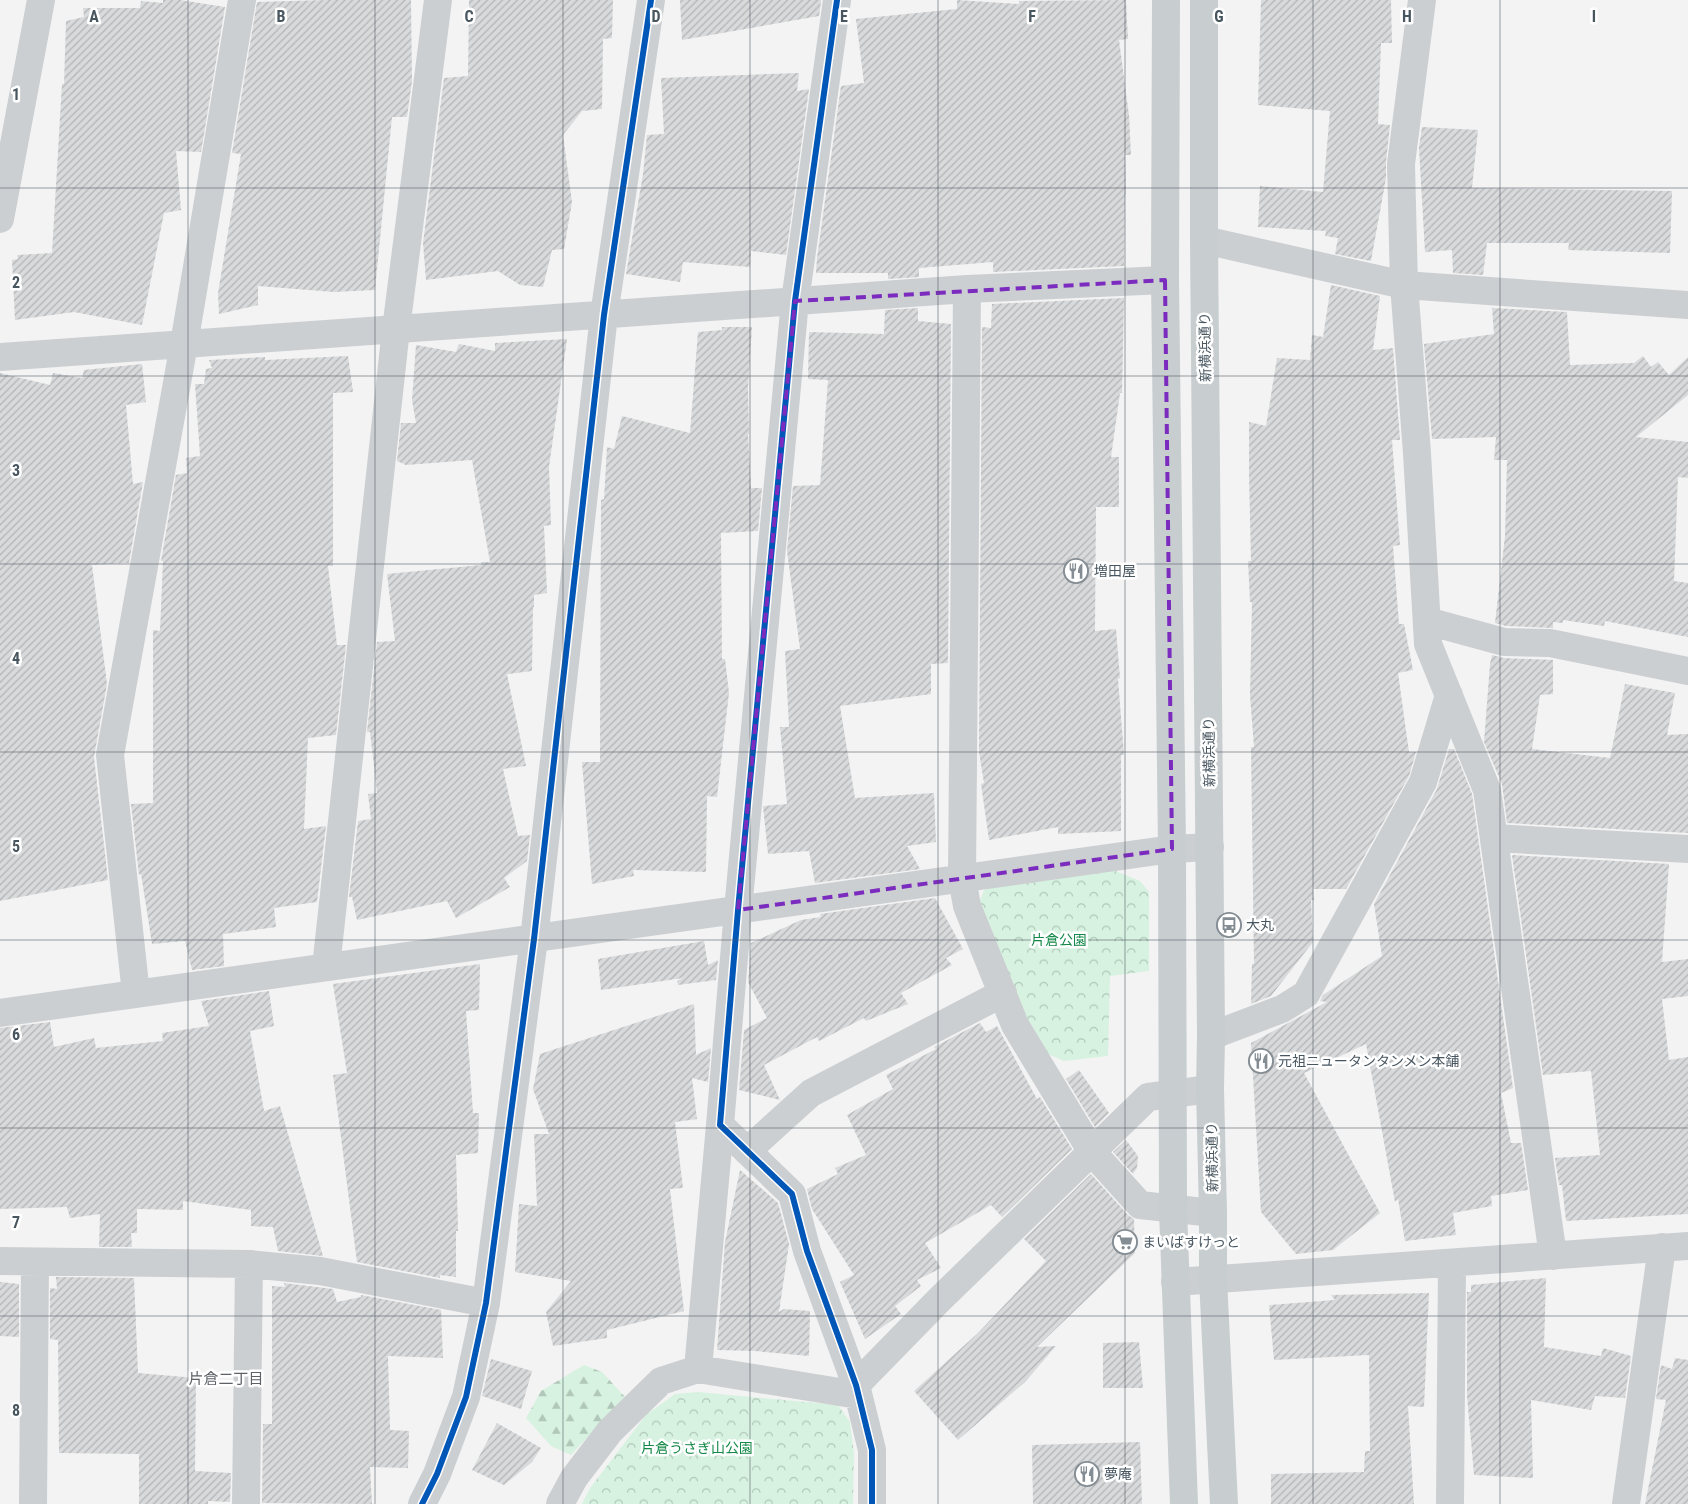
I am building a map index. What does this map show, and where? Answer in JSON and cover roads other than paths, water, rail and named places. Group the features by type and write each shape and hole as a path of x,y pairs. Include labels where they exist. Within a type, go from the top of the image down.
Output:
{"main road":[{"path":"1166,0 1164,280 1172,849 1172,1210 1184,1504"},
{"name":"新横浜通り","path":"1204,0 1210,1089 1214,1212 1213,1280 1224,1504"}],"street":[{"path":"0,219 41,0"},
{"path":"136,994 110,755 184,344 242,0"},
{"path":"326,968 396,329 438,0"},
{"path":"422,1504 438,1474 466,1397 486,1303 534,938 604,315 651,0"},
{"path":"698,1369 738,910 795,301 836,0"},
{"path":"1422,0 1401,164 1404,285 1417,453 1428,644 1487,790 1553,1256"},
{"path":"1204,240 1404,285 1688,305"},
{"path":"0,357 967,289 1164,280"},
{"path":"967,289 962,878 967,906 1015,1025 1092,1152 1140,1205 1172,1210 1214,1212"},
{"path":"1427,620 1504,642 1550,643 1688,672"},
{"path":"1211,1036 1282,1009 1306,994 1423,782 1449,695"},
{"path":"1494,838 1688,849"},
{"path":"0,1013 1172,849 1210,847"},
{"path":"747,1151 811,1093 1003,993"},
{"path":"857,1390 939,1300 1148,1097 1210,1089"},
{"path":"720,1125 792,1194 807,1251 857,1390 872,1450 872,1504"},
{"path":"1175,1282 1675,1246 1626,1504"},
{"path":"0,1260 249,1264 320,1271 486,1303"},
{"path":"33,1504 35,1262"},
{"path":"1450,1504 1452,1263"},
{"path":"246,1504 249,1264"},
{"path":"560,1504 574,1478 610,1431 661,1381 698,1369 857,1390"}],"place":[{"name":"増田屋","path":"1076,571"},
{"name":"大丸","path":"1229,925"},
{"name":"元祖ニュータンタンメン本舗","path":"1261,1061"},
{"name":"まいばすけっと","path":"1125,1242"},
{"name":"夢庵","path":"1087,1474"}],"district":[{"name":"片倉二丁目","path":"226,1379"}],"park label":[{"name":"片倉公園","path":"1059,940"},
{"name":"片倉うさぎ山公園","path":"697,1448"}]}
